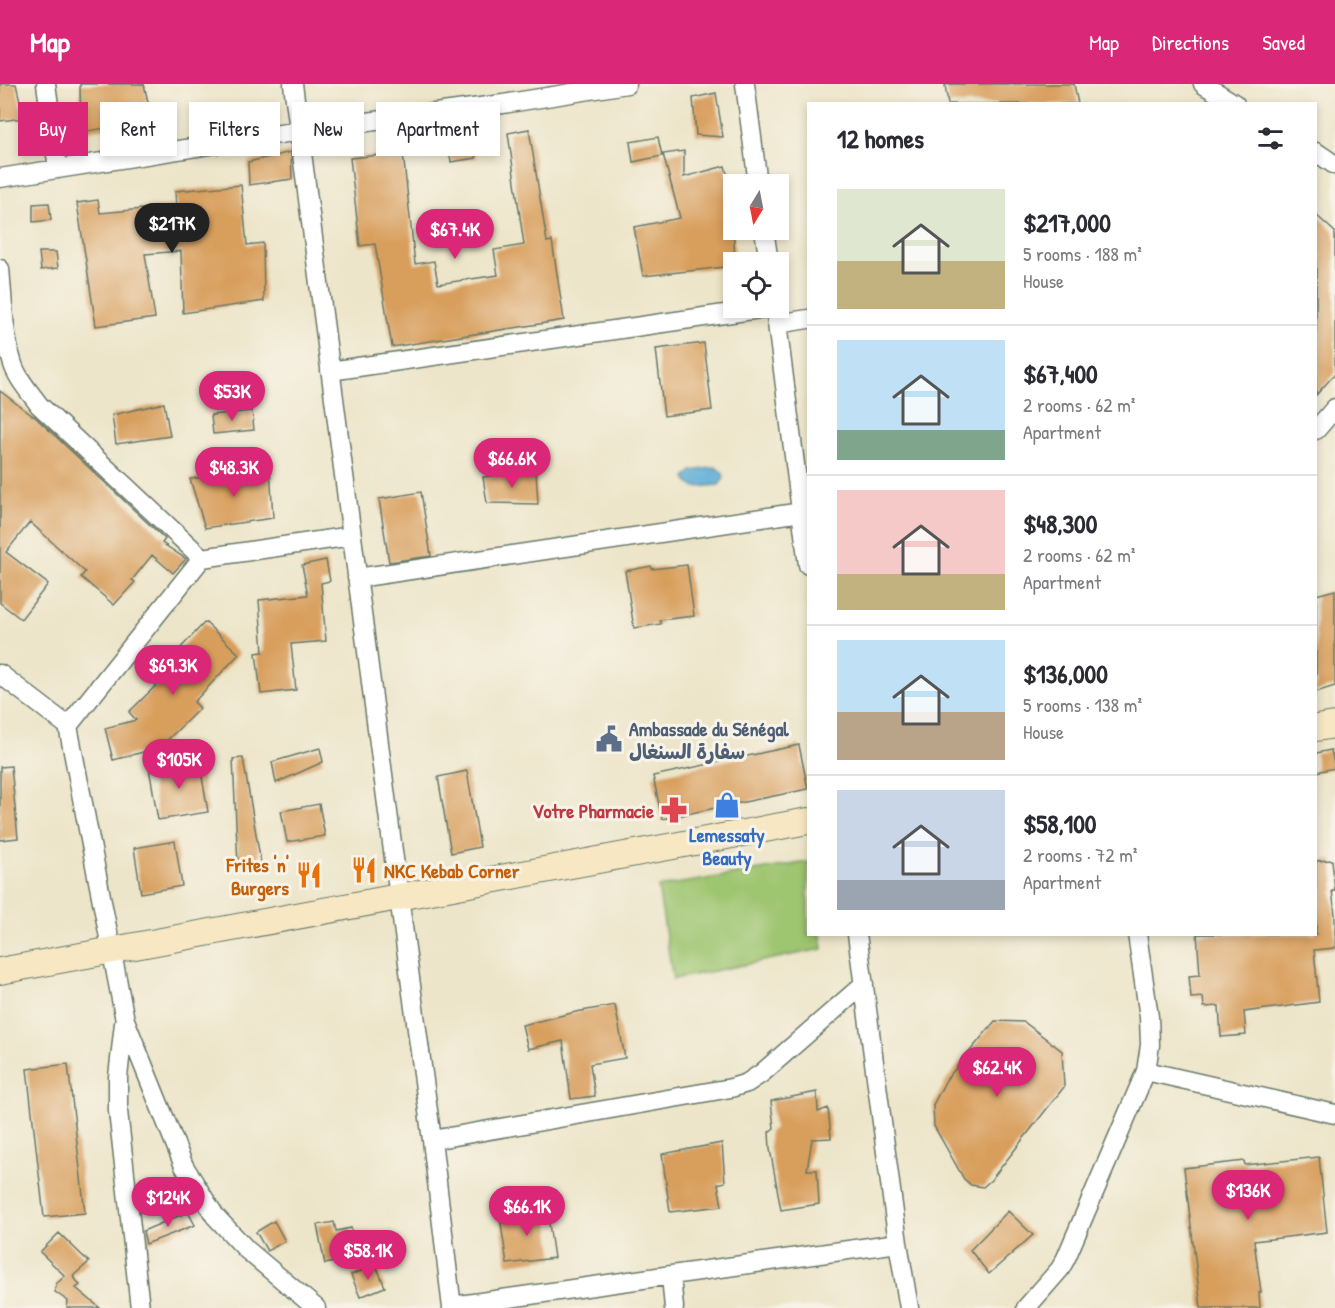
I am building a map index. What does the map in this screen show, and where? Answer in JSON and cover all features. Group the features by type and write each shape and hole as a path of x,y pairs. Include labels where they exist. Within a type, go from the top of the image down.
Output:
{"main road":[{"path":"1317,728 1335,724"},
{"path":"0,971 807,821"}],"street":[{"path":"46,84 58,169"},
{"path":"293,84 295,102"},
{"path":"364,122 503,104 627,84"},
{"path":"745,84 757,174"},
{"path":"1203,84 1233,102"},
{"path":"0,178 292,131"},
{"path":"302,156 452,1307 898,1243"},
{"path":"0,269 7,340 12,363 22,383 39,405 202,558"},
{"path":"330,371 723,314"},
{"path":"789,317 807,319"},
{"path":"776,318 807,556"},
{"path":"1317,429 1335,408"},
{"path":"357,578 802,512"},
{"path":"68,726 202,558 352,536"},
{"path":"0,674 68,726 125,1020 184,1166 215,1216 247,1250 316,1308"},
{"path":"857,936 898,1243 909,1308"},
{"path":"1026,1308 1060,1269 1066,1258 1146,1071 1150,1046 1149,1017 1137,936"},
{"path":"432,1140 732,1088 747,1083 762,1073 864,984"},
{"path":"125,1020 118,1077 118,1111 140,1308"},
{"path":"1146,1071 1335,1114"},
{"path":"671,1276 674,1308"}],"green space":[{"path":"807,862 807,936 821,936 823,949 673,979 658,887"}],"water":[{"path":"716,467 724,478 719,485 695,487 688,483 686,478 692,471"}],"building":[{"path":"0,84 16,84 20,102 18,102 18,119 0,121"},
{"path":"80,84 144,84 148,102 100,102 100,129 88,131 88,102 80,102"},
{"path":"1074,84 1078,102 948,102 945,85"},
{"path":"716,93 723,137 696,135 693,98"},
{"path":"529,129 547,242 552,241 564,320 392,347 375,244 360,246 350,158 403,156 415,264 434,261 438,284 498,275 494,250 524,245 508,133"},
{"path":"658,137 662,156 633,162 630,142"},
{"path":"684,151 684,177 725,166 727,174 723,174 723,240 734,240 735,252 723,252 723,267 643,276 634,227 680,218 663,154"},
{"path":"291,152 292,179 249,185 248,162"},
{"path":"450,156 476,156 476,158 451,162"},
{"path":"241,185 247,245 263,243 264,301 183,313 181,251 145,254 155,318 96,326 77,203 98,200 100,213 176,206 175,191"},
{"path":"49,203 51,220 33,222 33,204"},
{"path":"1317,216 1335,232 1335,374 1317,394"},
{"path":"39,252 56,252 58,268 41,270"},
{"path":"704,343 712,410 664,416 656,349"},
{"path":"0,391 34,416 165,539 162,543 186,559 173,573 152,555 132,580 135,582 114,605 81,577 85,572 30,522 6,552 48,584 21,619 0,603"},
{"path":"164,403 170,436 116,444 112,415"},
{"path":"252,411 254,430 213,434 211,415"},
{"path":"270,468 273,518 205,528 190,479"},
{"path":"536,471 538,504 487,503 483,477"},
{"path":"421,492 431,556 389,562 379,499"},
{"path":"326,560 330,581 321,583 326,641 291,644 296,690 261,694 256,653 263,652 259,600 308,595 302,565"},
{"path":"687,565 694,616 660,620 661,624 634,628 625,571 651,566 652,569"},
{"path":"1335,590 1335,686 1317,692 1317,595"},
{"path":"205,622 239,654 194,702 200,708 148,759 147,751 113,760 105,728 136,720 129,712 182,660 175,654"},
{"path":"799,745 807,789 662,819 653,776"},
{"path":"320,748 323,762 276,783 272,762"},
{"path":"1331,750 1335,768 1317,772 1317,753"},
{"path":"243,758 261,863 238,866 233,759"},
{"path":"199,759 208,812 158,820 149,768"},
{"path":"11,766 18,838 0,840 0,767"},
{"path":"467,771 480,847 451,853 438,777"},
{"path":"319,804 325,836 287,842 281,811"},
{"path":"175,841 182,886 141,893 134,848"},
{"path":"1332,860 1335,891 1332,891 1335,948 1314,950 1319,1002 1244,1012 1246,1035 1221,1037 1219,1006 1204,1007 1203,997 1191,998 1189,976 1200,975 1197,936 1317,936 1317,861"},
{"path":"615,1005 625,1058 590,1064 595,1096 571,1099 563,1041 528,1049 522,1025"},
{"path":"995,1021 1024,1022 1062,1051 1064,1087 991,1180 983,1187 971,1185 964,1179 934,1126 933,1105 946,1080"},
{"path":"68,1064 85,1213 44,1217 27,1069"},
{"path":"817,1092 818,1112 828,1108 831,1138 812,1139 807,1170 817,1170 819,1204 781,1210 770,1149 769,1132 774,1128 771,1101"},
{"path":"722,1143 725,1182 718,1184 722,1206 670,1212 662,1154"},
{"path":"1319,1157 1327,1232 1254,1241 1261,1292 1259,1292 1260,1308 1201,1308 1184,1168 1244,1161 1245,1165"},
{"path":"547,1210 554,1258 507,1264 500,1217"},
{"path":"1008,1211 1033,1235 989,1274 970,1250"},
{"path":"188,1212 195,1225 146,1244 143,1231"},
{"path":"274,1221 285,1241 267,1251 256,1232"},
{"path":"334,1222 336,1231 351,1228 357,1257 325,1264 317,1225"},
{"path":"59,1233 89,1262 73,1276 80,1285 76,1288 100,1308 67,1308 68,1301 55,1292 56,1284 65,1276 40,1252"},
{"path":"376,1265 385,1287 360,1297 351,1275"}],"place":[{"name":"Ambassade du Sénégal سفارة السنغال","path":"609,739"},
{"name":"Lemessaty Beauty","path":"727,805"},
{"name":"Votre Pharmacie","path":"674,810"},
{"name":"NKC Kebab Corner","path":"364,870"},
{"name":"Frites 'n' Burgers","path":"309,875"}]}
